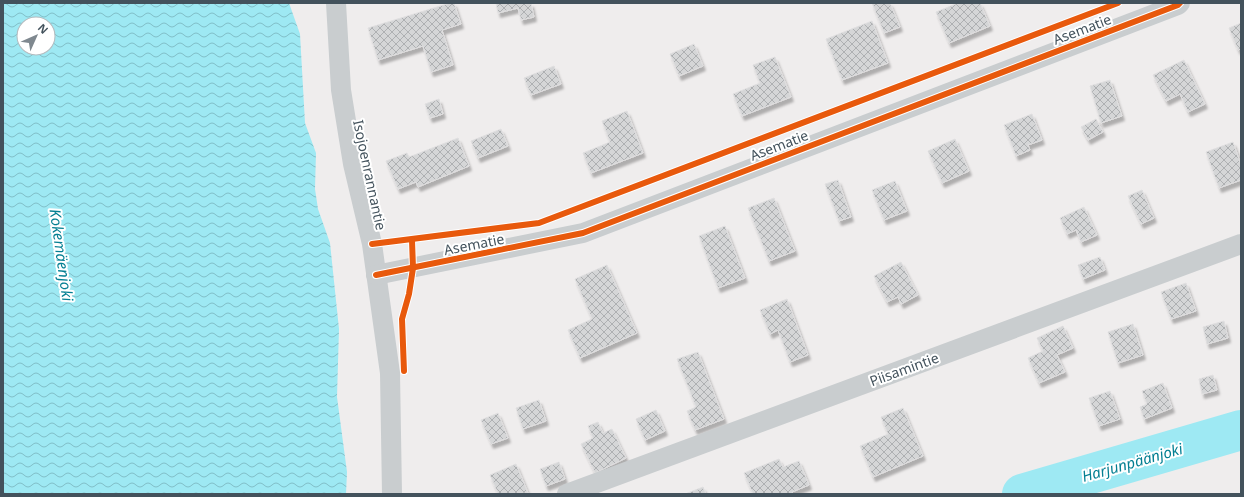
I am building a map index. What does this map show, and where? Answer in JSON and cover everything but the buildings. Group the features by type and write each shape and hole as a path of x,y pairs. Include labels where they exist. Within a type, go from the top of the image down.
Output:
{"street":[{"name":"Asematie","path":"376,275 583,233 1180,3"},
{"name":"Isojoenrannantie","path":"339,4 341,90 353,164 372,244 390,373 392,494"},
{"name":"Piisamintie","path":"566,494 1241,244"}],"water":[{"name":"Kokemäenjoki","path":"3,3 289,3 300,34 305,123 316,153 315,189 318,209 330,243 339,329 337,397 347,472 346,494 3,494"}],"waterway":[{"name":"Harjunpäänjoki","path":"1022,494 1241,430"}],"cycle path":[{"path":"372,244 539,223 1118,3"},
{"path":"376,275 583,233 1180,3"},
{"path":"404,371 402,319 409,294 413,268 412,240"}]}
